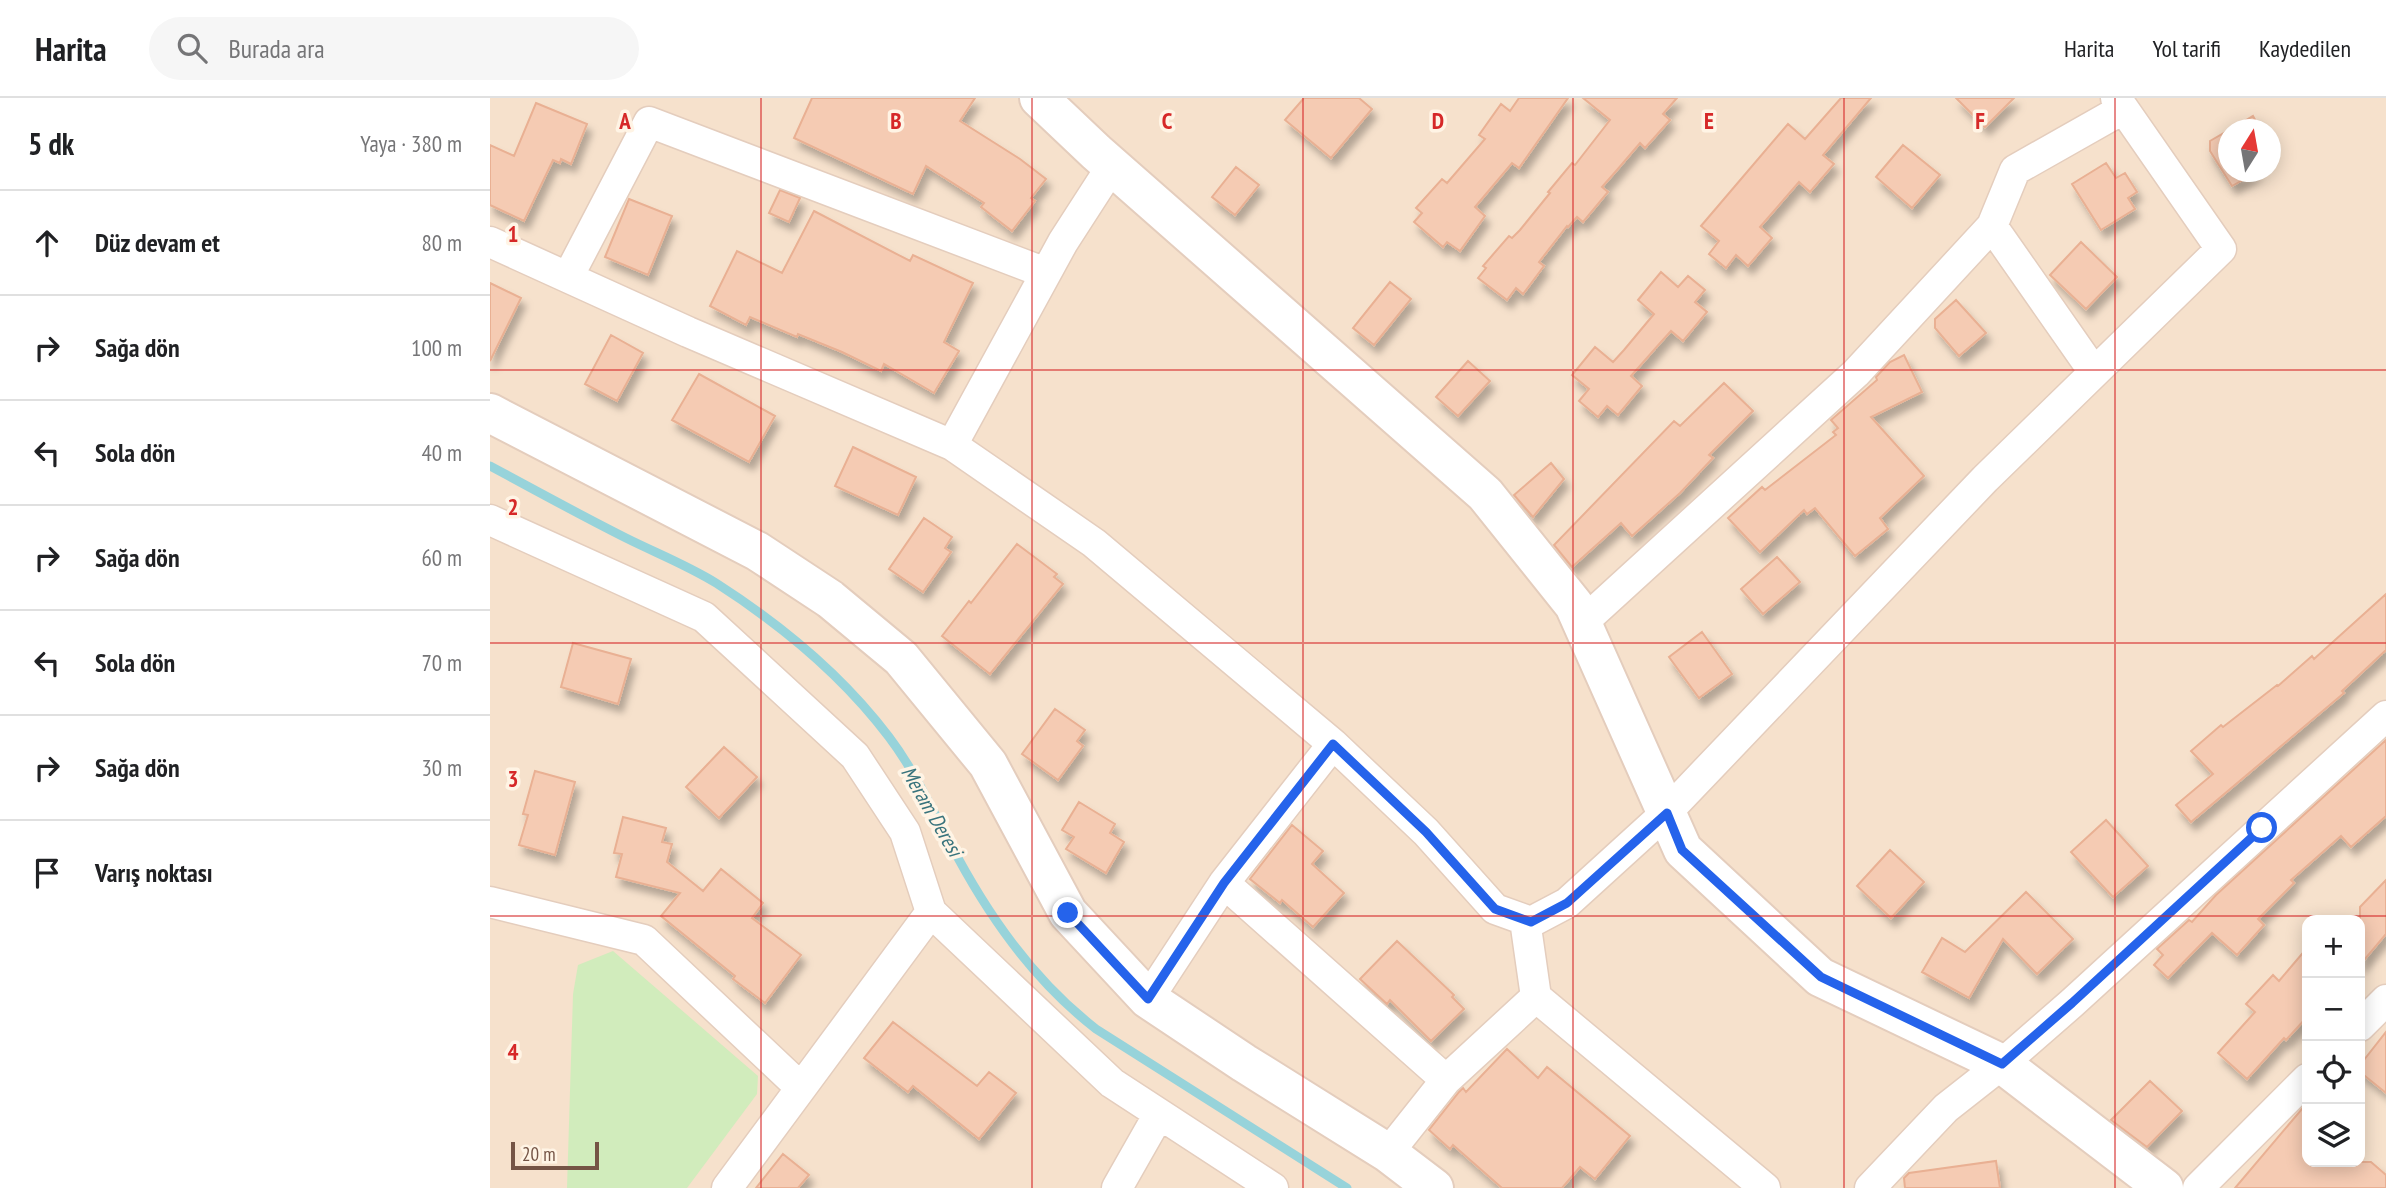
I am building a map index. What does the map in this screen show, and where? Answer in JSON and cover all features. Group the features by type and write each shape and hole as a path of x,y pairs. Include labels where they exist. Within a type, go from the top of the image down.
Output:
{"street":[{"path":"1039,98 1112,166 1485,494 1574,605 1682,850 1821,977 2002,1064 2164,1188"},
{"path":"490,242 688,332 952,445 1094,543 1333,744 1426,832 1495,909 1531,922 1567,903 1667,813 1985,479 2221,248 2120,103 2015,170 1992,226 1856,373 1581,623"},
{"path":"568,277 645,110 1046,273"},
{"path":"952,445 1046,273 1112,166"},
{"path":"1992,226 2095,372"},
{"path":"490,413 757,551 830,599 901,658 988,764 1068,913 1148,999 1388,1153 1434,1188"},
{"path":"490,520 704,617 855,756 905,832 931,912 1112,1083 1273,1188"},
{"path":"1870,1188 1945,1108 2002,1064 2072,1003 2386,716"},
{"path":"1148,999 1224,883 1333,744"},
{"path":"1224,883 1446,1080"},
{"path":"490,902 644,940 801,1088"},
{"path":"727,1188 931,912"},
{"path":"1525,920 1536,997 1765,1188"},
{"path":"1388,1153 1446,1080 1536,997"},
{"path":"2365,1021 2386,1000"},
{"path":"2198,1188 2302,1084"},
{"path":"1117,1188 1159,1114"}],"shaded area":[{"path":"490,98 2386,98 2386,1188 490,1188"}],"green space":[{"path":"613,951 758,1076 757,1094 687,1188 567,1188 573,994 578,965"}],"building":[{"path":"812,98 975,98 960,121 1046,179 1031,198 1035,201 1012,231 981,207 984,203 926,166 913,194 794,138"},
{"path":"1304,98 1359,98 1372,109 1331,158 1285,120"},
{"path":"1519,98 1568,98 1519,168 1512,163 1475,207 1485,216 1460,251 1447,242 1443,247 1414,222 1422,213 1416,208 1442,179 1447,183 1485,139 1479,135 1501,104 1510,111"},
{"path":"1583,98 1677,98 1663,114 1670,120 1645,148 1640,143 1602,187 1608,192 1583,222 1577,217 1567,226 1539,262 1544,266 1523,294 1516,288 1507,300 1478,278 1486,268 1483,266 1509,236 1512,238 1520,230 1550,193 1548,192 1572,163 1575,165 1610,120"},
{"path":"1841,98 1871,98 1823,155 1834,164 1810,192 1799,182 1760,227 1772,238 1748,266 1736,255 1726,268 1709,254 1719,241 1701,226 1788,124 1805,139"},
{"path":"1956,98 2014,98 1985,127"},
{"path":"536,103 587,124 571,164 561,159 560,163 553,160 524,221 490,205 490,145 514,156"},
{"path":"2218,136 2218,164 2210,151 2210,141"},
{"path":"1903,145 1940,175 1912,208 1876,177"},
{"path":"2106,163 2116,178 2125,173 2137,192 2128,198 2135,209 2101,230 2072,184"},
{"path":"1236,167 1259,185 1235,215 1212,197"},
{"path":"780,190 800,198 789,222 769,213"},
{"path":"629,199 672,216 648,275 605,257"},
{"path":"814,211 910,261 913,255 973,283 944,342 959,351 934,393 884,364 881,371 798,334 797,337 750,317 746,325 710,306 737,251 782,273"},
{"path":"2081,242 2117,277 2086,309 2050,275"},
{"path":"1661,272 1678,287 1688,276 1705,290 1695,302 1707,312 1683,341 1671,331 1631,376 1642,386 1618,415 1607,406 1598,417 1579,401 1589,389 1572,375 1595,347 1613,362 1624,350 1654,314 1638,300"},
{"path":"1390,282 1411,299 1374,345 1353,328"},
{"path":"490,283 521,298 490,361"},
{"path":"1956,300 1986,333 1959,356 1935,328 1935,319"},
{"path":"611,335 643,353 617,401 585,384"},
{"path":"1904,355 1922,392 1871,417 1924,476 1880,518 1888,529 1855,556 1815,508 1807,514 1804,510 1760,552 1728,518 1762,487 1765,490 1836,435 1833,432 1838,428 1831,420 1877,380 1876,377 1890,362"},
{"path":"1468,361 1490,381 1458,416 1436,397"},
{"path":"699,374 775,416 749,462 672,420"},
{"path":"1724,383 1753,411 1709,455 1713,458 1680,493 1632,536 1621,523 1572,567 1554,545 1674,421 1680,426"},
{"path":"853,447 916,477 898,515 835,486"},
{"path":"1551,463 1564,479 1533,517 1514,495"},
{"path":"924,518 952,537 945,548 951,552 923,592 889,569"},
{"path":"1017,544 1057,574 1054,577 1063,584 990,674 942,636"},
{"path":"1777,557 1800,582 1763,614 1741,589"},
{"path":"2386,594 2386,650 2342,691 2344,693 2191,822 2176,805 2213,774 2191,751 2221,725 2223,727 2278,686 2312,656 2314,659"},
{"path":"1702,632 1732,674 1699,698 1669,657"},
{"path":"573,643 631,659 618,704 561,687"},
{"path":"1055,709 1085,730 1077,741 1083,746 1058,780 1022,754"},
{"path":"2386,740 2386,816 2351,847 2341,836 2291,880 2294,883 2258,919 2264,925 2237,955 2212,933 2168,978 2154,965 2163,955 2157,949 2189,920 2192,922 2216,895"},
{"path":"724,747 757,777 719,818 686,787"},
{"path":"535,771 575,782 555,855 519,845 528,815 523,814"},
{"path":"1079,802 1115,824 1110,833 1124,842 1106,873 1066,849 1074,837 1062,830"},
{"path":"623,817 666,828 662,842 672,844 667,862 703,891 721,869 763,903 752,918 801,955 765,1003 733,979 735,976 661,916 680,893 616,877 622,854 614,853"},
{"path":"2106,820 2148,866 2113,897 2071,852"},
{"path":"1292,825 1323,851 1312,864 1344,893 1313,927 1282,900 1280,903 1250,879"},
{"path":"1890,850 1924,882 1891,918 1857,886"},
{"path":"2386,880 2386,934 2365,959 2365,915 2360,915 2360,907"},
{"path":"2026,892 2073,939 2037,974 2003,939 1969,998 1922,972 1942,938 1965,952"},
{"path":"1397,941 1454,995 1452,997 1464,1009 1431,1041 1390,1000 1387,1004 1360,979"},
{"path":"2302,954 2302,1022 2247,1079 2218,1053 2255,1012 2246,1004 2273,975 2279,981"},
{"path":"893,1022 977,1086 989,1072 1016,1093 979,1139 913,1086 908,1092 864,1058"},
{"path":"2386,1032 2386,1093 2365,1076 2365,1059"},
{"path":"1507,1049 1538,1078 1547,1067 1630,1136 1595,1179 1580,1167 1562,1188 1502,1188 1453,1145 1450,1149 1429,1130 1459,1092 1463,1088 1466,1092"},
{"path":"2150,1081 2182,1111 2147,1147 2111,1120"},
{"path":"2302,1109 2302,1167 2365,1167 2365,1162 2371,1162 2386,1175 2386,1188 2235,1188"},
{"path":"783,1154 809,1175 798,1188 756,1188"},
{"path":"1996,1161 2000,1188 1905,1188 1904,1178 1909,1173"}],"waterway":[{"name":"Meram Deresi","path":"490,466 705,577 764,616 809,652 852,693 889,737 914,776 979,895 1013,944 1051,989 1096,1029 1347,1188"}],"route":[{"path":"1068,913 1148,999 1224,883 1333,744 1426,832 1495,909 1531,922 1567,903 1667,813 1682,850 1821,977 2002,1064 2262,828"}]}
